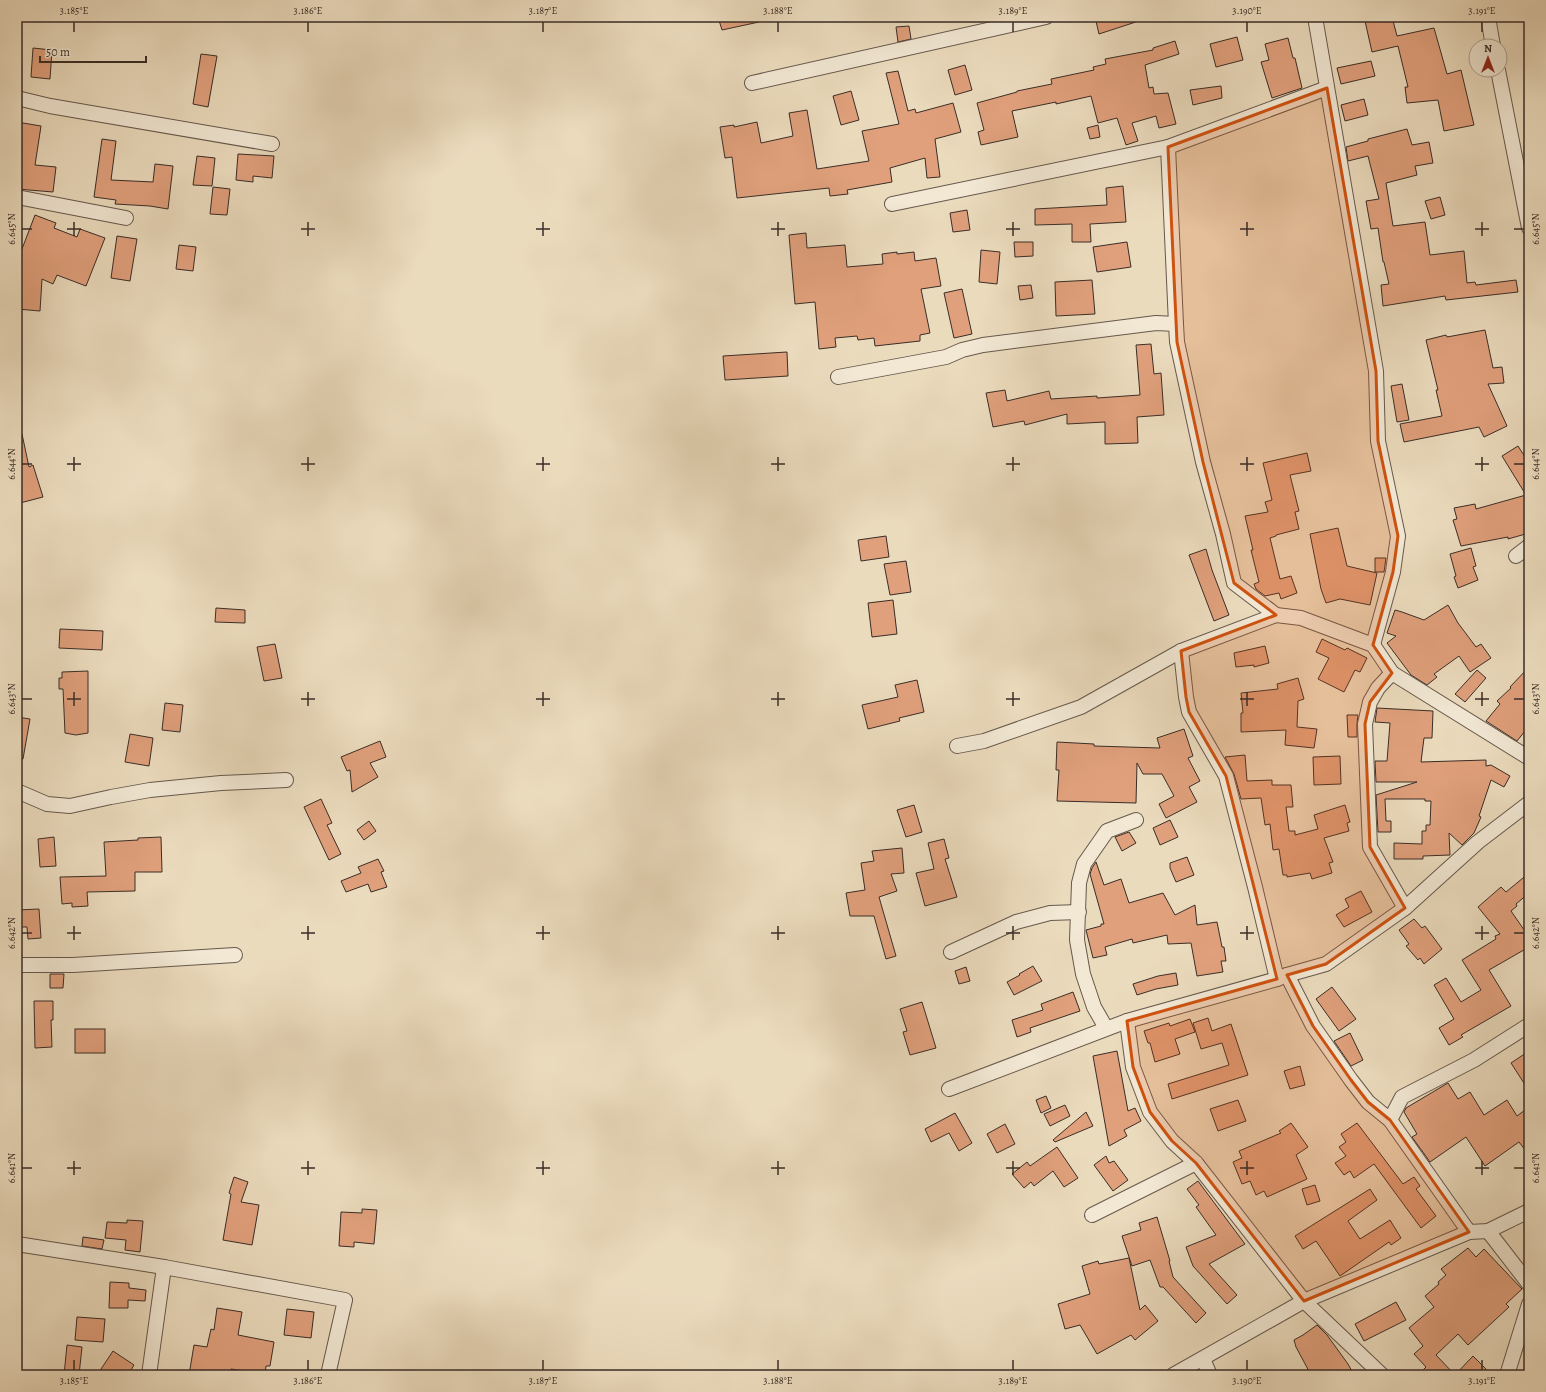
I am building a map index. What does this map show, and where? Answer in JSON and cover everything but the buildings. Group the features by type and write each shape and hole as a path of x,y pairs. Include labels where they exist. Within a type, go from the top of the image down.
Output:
{"street":[{"path":"752,83 1046,17"},
{"path":"1315,17 1376,371 1378,441 1398,536 1393,572 1373,645"},
{"path":"1488,17 1492,38"},
{"path":"1500,78 1529,228"},
{"path":"892,204 1168,147 1327,88"},
{"path":"17,98 50,106 272,144"},
{"path":"1168,147 1177,342 1203,462 1223,534 1234,583 1276,615"},
{"path":"17,197 126,218"},
{"path":"838,377 946,357 962,350 983,345 1156,323 1176,324"},
{"path":"1516,556 1529,546"},
{"path":"957,746 984,741 1081,707 1181,651 1276,615 1301,618 1373,645 1392,674 1529,758"},
{"path":"1181,651 1189,712 1226,776 1255,887 1282,977 1313,1026 1343,1068 1368,1102 1390,1120 1469,1232"},
{"path":"1392,674 1378,688 1370,702 1365,724 1370,847 1405,908"},
{"path":"17,791 47,804 70,806 111,796 150,790 221,783 286,780"},
{"path":"949,1090 1106,1028 1326,964 1405,908 1478,842 1529,803"},
{"path":"1106,1028 1094,1007 1084,974 1077,940 1080,883 1084,864 1107,831 1136,820"},
{"path":"951,952 1016,922 1050,913 1079,912"},
{"path":"17,965 73,965 235,955"},
{"path":"1127,1021 1134,1067 1150,1112 1172,1141 1196,1163 1304,1301 1382,1375"},
{"path":"1390,1120 1402,1097 1474,1060 1529,1025"},
{"path":"1092,1215 1196,1163"},
{"path":"1172,1375 1304,1301 1469,1232 1488,1231 1529,1211"},
{"path":"1488,1231 1529,1284"},
{"path":"17,1244 164,1267 345,1300 328,1375"},
{"path":"149,1375 164,1267"},
{"path":"1507,1375 1529,1304"},
{"path":"1203,1358 1210,1375"}],"highlighted area":[{"path":"1327,88 1376,371 1378,441 1398,536 1393,572 1373,645 1392,673 1370,702 1365,724 1370,847 1405,908 1326,964 1287,975 1313,1026 1351,1080 1368,1102 1390,1120 1469,1232 1304,1301 1196,1163 1172,1141 1150,1112 1133,1067 1127,1021 1277,979 1226,776 1189,712 1186,697 1181,651 1276,615 1234,583 1203,462 1177,342 1168,147"}]}
